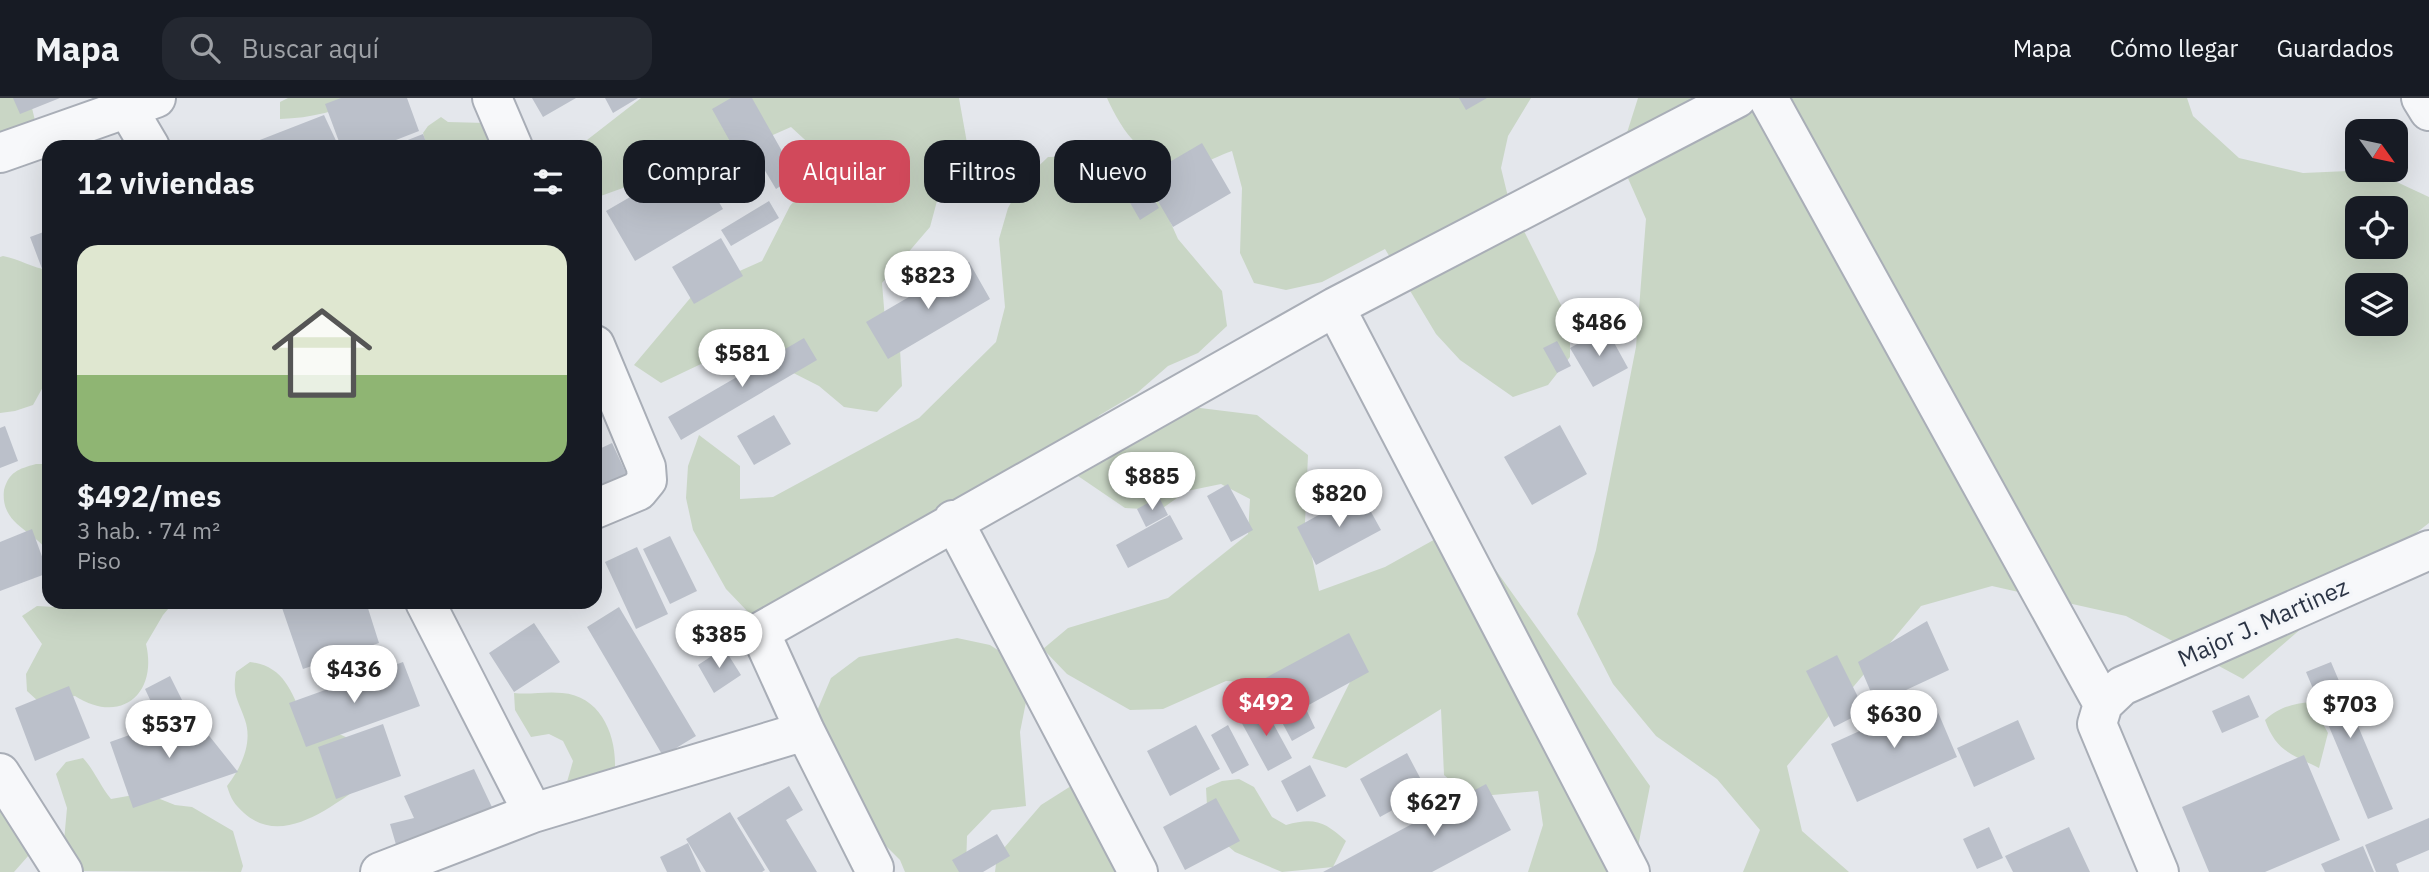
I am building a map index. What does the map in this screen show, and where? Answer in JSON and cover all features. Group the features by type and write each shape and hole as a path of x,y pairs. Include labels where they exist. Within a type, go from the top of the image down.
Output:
{"street":[{"path":"492,98 510,140"},
{"path":"874,868 805,731 760,632 953,520 1335,307 1737,98"},
{"path":"1768,98 2103,704 2097,724 2159,872"},
{"path":"2421,98 2429,111"},
{"path":"0,153 141,103 149,140"},
{"path":"1335,307 1630,872"},
{"path":"602,362 646,467 647,480 638,491 602,506"},
{"path":"953,520 1138,872"},
{"name":"Major J. Martinez","path":"2103,704 2122,686 2429,550"},
{"path":"429,609 533,813"},
{"path":"380,872 533,813 805,731"},
{"path":"0,773 63,872"}],"green space":[{"path":"0,98 25,98 32,108 36,125 0,151"},
{"path":"288,98 368,98 325,113 280,119 280,102"},
{"path":"641,98 959,98 966,140 924,140 924,203 936,203 930,227 882,283 885,320 900,349 902,386 877,412 844,407 819,386 758,355 722,354 661,383 634,365 697,290 762,261 793,203 910,203 910,140 805,140 791,127 761,140 623,140 623,188 602,195 602,140 587,140"},
{"path":"1107,98 1531,98 1508,136 1501,168 1509,201 1570,323 1570,357 1548,385 1513,397 1460,360 1436,334 1385,249 1322,282 1286,290 1254,283 1240,253 1242,188 1232,151 1201,163 1171,163 1171,140 1134,140"},
{"path":"1638,98 2187,98 2193,116 2239,158 2303,173 2345,171 2345,182 2397,182 2429,197 2429,523 2376,564 2243,679 2126,616 1992,586 1921,606 1787,766 1802,831 1849,872 1743,872 1760,830 1717,779 1656,736 1613,684 1577,614 1596,550 1636,347 1646,219 1619,158"},
{"path":"441,117 448,122 485,123 494,140 425,140 423,133"},
{"path":"1048,157 1054,157 1054,203 1160,203 1178,239 1222,291 1227,326 1198,353 1168,366 1137,393 1100,415 970,524 818,621 750,614 726,589 693,530 686,498 688,466 699,435 740,466 740,499 773,497 919,418 996,342 1005,307 999,239 1011,203 1040,203 1040,165"},
{"path":"0,257 42,268 42,389 33,405 0,413"},
{"path":"1192,407 1257,415 1308,455 1305,523 1319,591 1385,567 1439,537 1495,569 1650,786 1633,872 1528,872 1543,825 1538,791 1470,797 1444,775 1441,709 1346,768 1312,758 1359,664 1295,685 1226,681 1163,709 1130,710 1067,674 1043,649 1068,628 1168,598 1248,534 1250,499 1221,484 1187,491 1160,510 1125,508 1078,476"},
{"path":"42,464 42,544 19,526 7,511 4,502 6,484 19,470"},
{"path":"37,606 42,606 42,609 168,609 146,644 148,662 141,691 120,706 91,704 75,696 39,702 27,691 26,674 42,644 22,616"},
{"path":"957,638 990,645 1018,663 1027,697 1020,732 1026,806 992,810 967,836 966,868 963,872 905,872 900,860 824,784 814,750 817,711 831,678 859,657"},
{"path":"250,662 271,668 278,674 290,689 303,718 348,738 367,782 323,811 291,825 259,823 238,807 227,786 241,763 247,746 247,729 235,692 235,680 236,672"},
{"path":"514,693 562,693 577,696 590,703 600,713 612,740 615,755 613,784 563,796 573,761 563,741 549,734 531,737 515,710"},
{"path":"2311,702 2328,733 2319,768 2280,745 2265,720 2286,707"},
{"path":"83,758 111,799 145,793 175,805 192,807 233,831 243,866 241,872 82,871 64,841 67,808 56,774 66,762"},
{"path":"1239,779 1254,787 1272,817 1286,825 1305,821 1319,823 1332,829 1346,841 1333,867 1282,872 1235,852 1221,840 1207,806 1206,788 1222,781"},
{"path":"1071,786 1137,872 995,872 997,856 1041,805"},
{"path":"0,805 36,839 29,855 14,872 0,872"}],"building":[{"path":"13,98 60,98 20,114"},
{"path":"341,98 407,98 419,131 396,140 338,140 325,104"},
{"path":"532,98 576,98 543,117"},
{"path":"605,98 638,98 613,113"},
{"path":"731,98 752,98 779,146 779,187 776,189 765,171 765,140 729,140 712,109"},
{"path":"1459,98 1487,98 1466,110"},
{"path":"324,115 336,140 260,140"},
{"path":"423,134 425,140 408,140"},
{"path":"1202,143 1231,193 1173,227 1159,203 1171,203 1171,161"},
{"path":"623,201 719,203 723,209 635,261 606,211"},
{"path":"769,201 779,218 731,246 721,230"},
{"path":"1130,203 1156,203 1159,208 1140,220"},
{"path":"42,233 42,269 30,237"},
{"path":"721,238 743,276 694,304 672,267"},
{"path":"969,262 990,299 888,359 866,322"},
{"path":"1599,298 1612,322 1586,336 1573,313"},
{"path":"1606,328 1628,368 1593,387 1570,348"},
{"path":"804,338 817,360 681,440 668,417"},
{"path":"1557,341 1571,366 1557,373 1543,348"},
{"path":"774,415 791,444 754,465 737,436"},
{"path":"1560,425 1587,474 1532,505 1504,457"},
{"path":"5,426 18,461 0,468 0,428"},
{"path":"612,443 627,475 602,487 602,448"},
{"path":"1228,484 1253,530 1231,542 1207,496"},
{"path":"1360,492 1381,530 1316,565 1297,527"},
{"path":"1159,497 1168,515 1146,527 1137,509"},
{"path":"1170,515 1183,539 1128,568 1116,545"},
{"path":"32,529 42,556 42,575 0,591 0,542"},
{"path":"670,536 697,591 670,604 643,549"},
{"path":"637,547 668,614 636,629 605,562"},
{"path":"619,607 696,736 663,756 587,627"},
{"path":"282,609 368,609 379,643 303,669"},
{"path":"1927,621 1949,670 1876,704 1858,662"},
{"path":"534,623 560,662 514,692 489,653"},
{"path":"1349,633 1369,672 1305,707 1315,728 1292,741 1260,681"},
{"path":"724,648 741,675 714,693 698,665"},
{"path":"1837,655 1865,711 1834,727 1806,671"},
{"path":"403,662 420,706 306,747 289,703"},
{"path":"2331,662 2393,809 2368,819 2306,672"},
{"path":"170,676 187,710 161,723 145,689"},
{"path":"69,686 90,738 35,761 15,708"},
{"path":"2249,695 2259,717 2222,733 2212,711"},
{"path":"1932,698 1957,757 1857,802 1831,744"},
{"path":"1263,705 1292,758 1268,771 1239,718"},
{"path":"191,713 238,772 133,808 110,742"},
{"path":"2018,720 2035,759 1974,787 1957,748"},
{"path":"383,724 401,776 336,799 318,747"},
{"path":"1196,725 1220,769 1170,796 1147,751"},
{"path":"1228,725 1249,765 1232,774 1211,735"},
{"path":"1407,753 1427,791 1380,817 1360,779"},
{"path":"2304,755 2340,840 2265,872 2209,872 2182,807"},
{"path":"1310,765 1326,796 1297,812 1281,781"},
{"path":"474,769 499,822 397,848 390,824 414,818 404,796"},
{"path":"1486,784 1511,830 1432,872 1323,872"},
{"path":"789,786 803,810 786,820 817,872 770,872 737,818"},
{"path":"1216,798 1240,841 1185,870 1163,827"},
{"path":"730,812 765,870 762,872 706,872 686,839"},
{"path":"2429,818 2429,850 2396,864 2399,872 2376,872 2365,845"},
{"path":"1989,827 2003,858 1977,869 1963,839"},
{"path":"2069,827 2090,872 2013,872 2005,856"},
{"path":"997,834 1010,856 983,872 959,872 952,860"},
{"path":"688,843 701,872 667,872 660,857"},
{"path":"2363,846 2374,872 2325,872 2321,864"}]}
